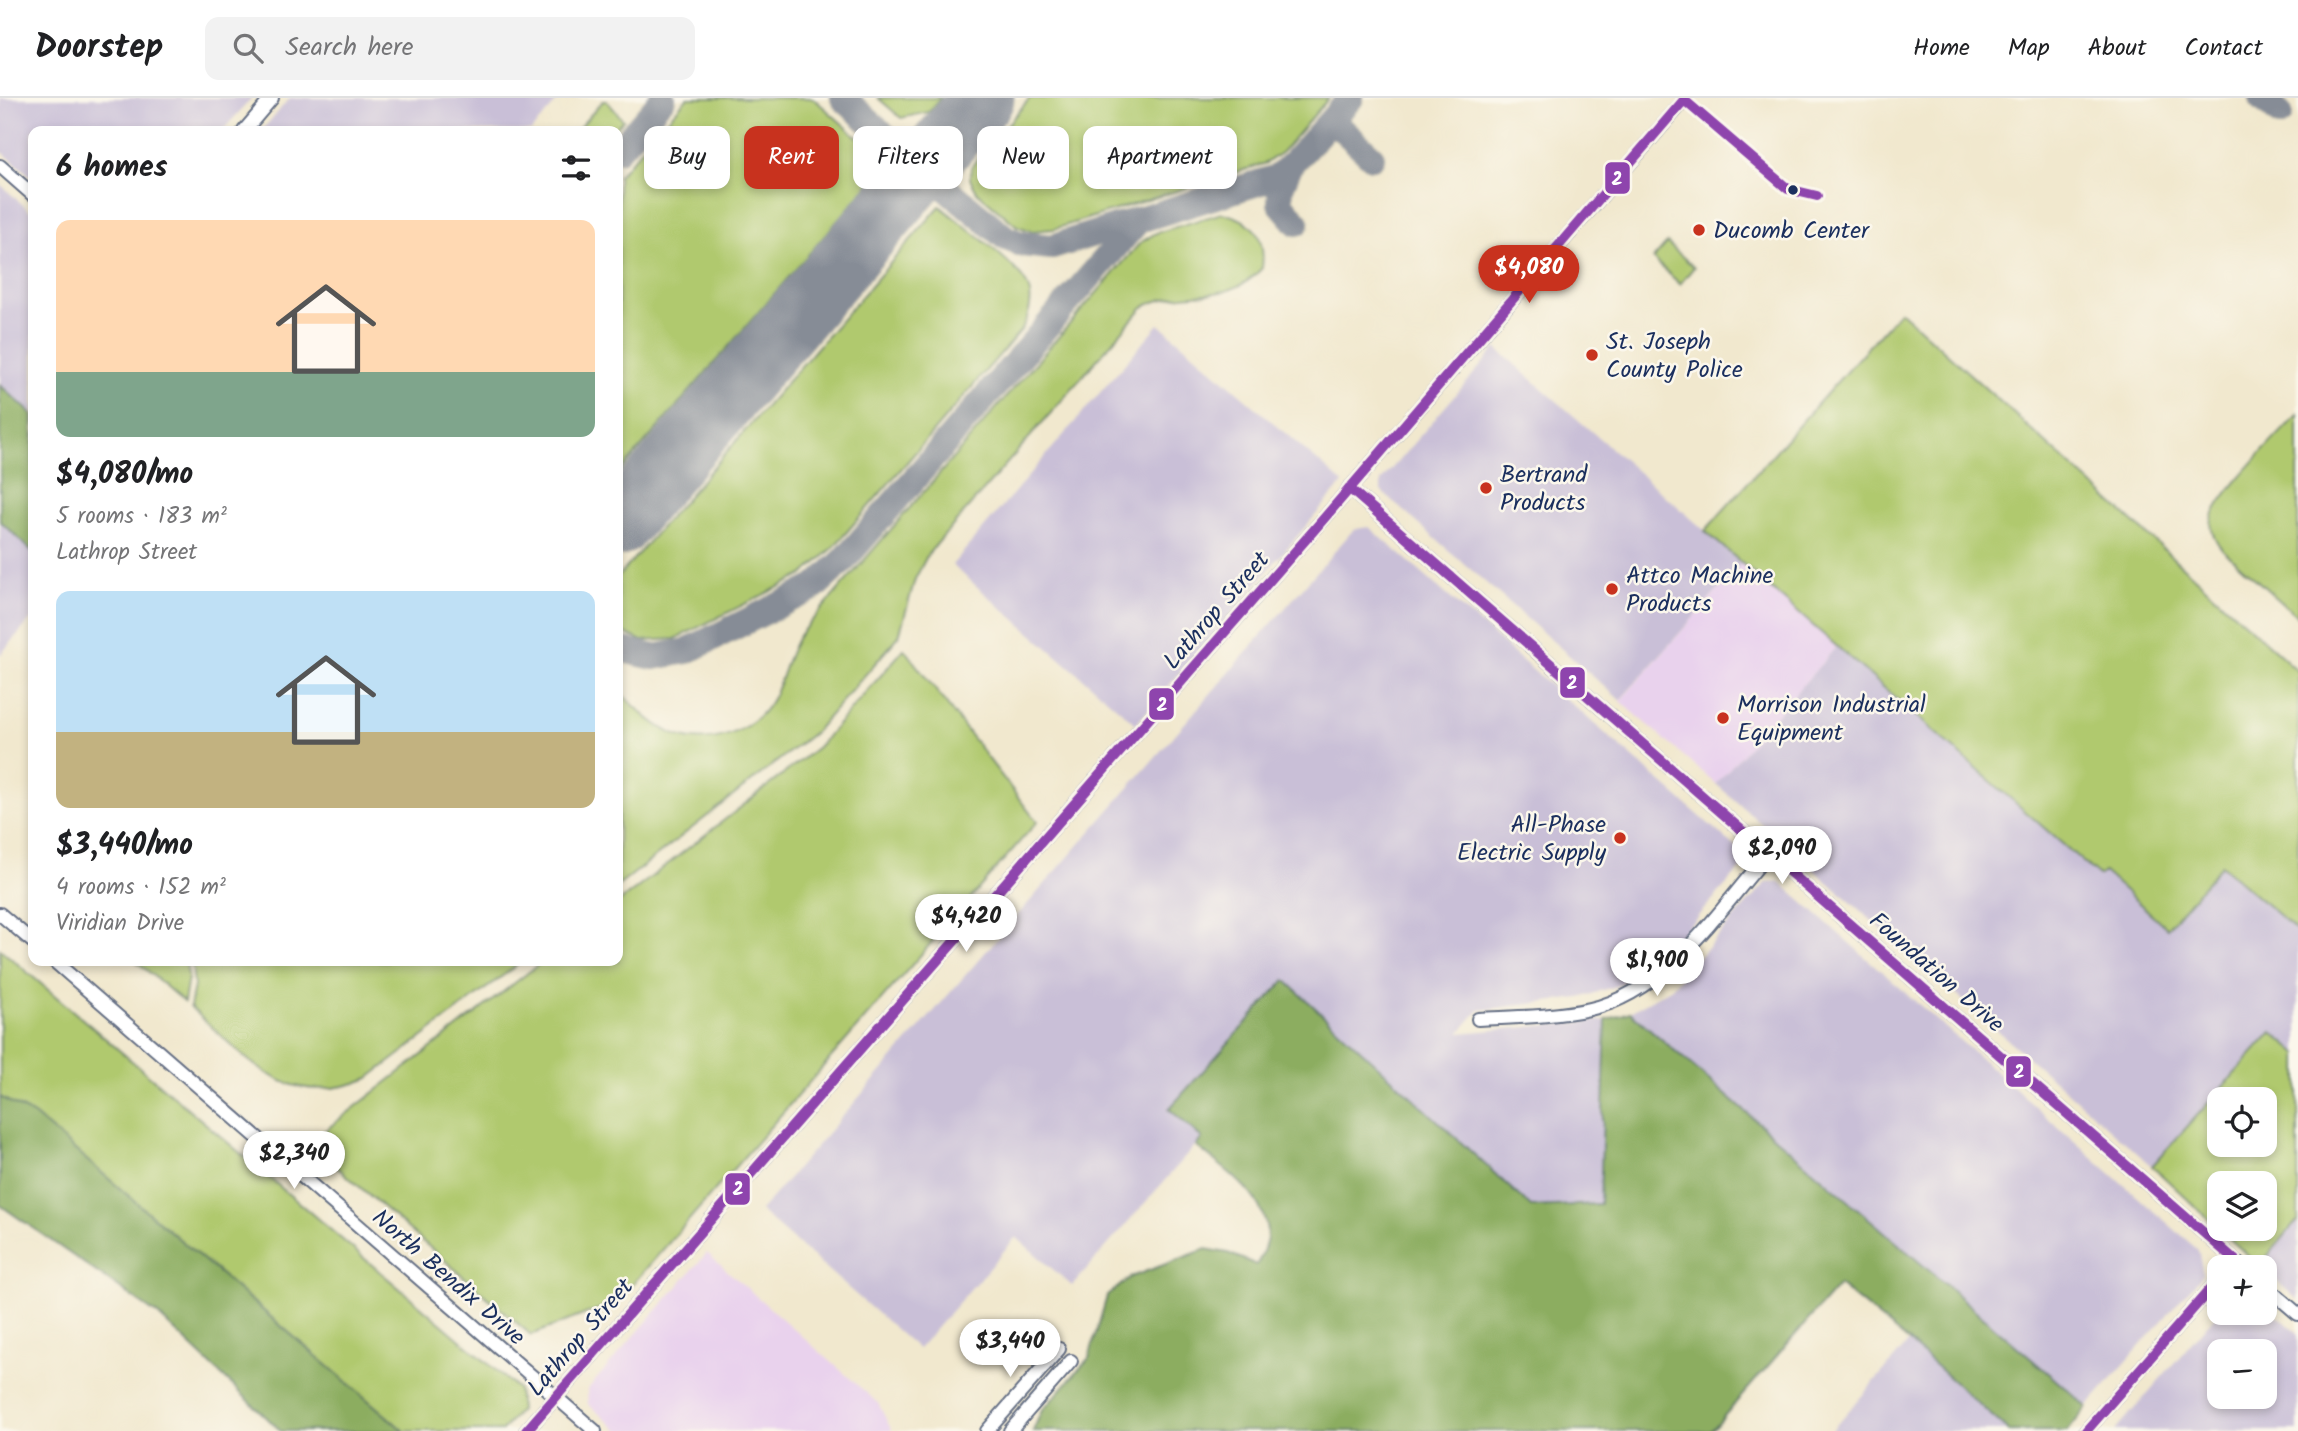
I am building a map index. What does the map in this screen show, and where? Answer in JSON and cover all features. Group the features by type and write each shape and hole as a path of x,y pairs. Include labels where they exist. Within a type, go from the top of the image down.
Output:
{"street":[{"path":"248,126 272,98"},
{"name":"Lathrop Street","path":"526,1431 1686,98"},
{"path":"0,166 28,191"},
{"name":"Foundation Drive","path":"1349,488 1769,853 2225,1255"},
{"path":"1478,1019 1574,1012 1600,1007 1636,992 1678,957 1769,853"},
{"path":"0,914 28,938"},
{"name":"North Bendix Drive","path":"60,966 596,1431"},
{"path":"2086,1431 2207,1293"},
{"path":"2277,1297 2298,1314"},
{"path":"987,1431 1059,1349"},
{"path":"1010,1431 1071,1361"}],"shaded area":[{"path":"0,98 252,98 227,126 28,126 28,174 0,150"},
{"path":"290,98 560,98 535,126 265,126"},
{"path":"0,184 28,209 28,410 0,385"},
{"path":"1159,324 1343,483 1136,724 952,565"},
{"path":"1496,348 1742,563 1620,700 1381,491 1381,481"},
{"path":"0,521 28,547 28,623 0,655"},
{"path":"1369,527 1742,853 1743,866 1661,957 1619,985 1580,998 1479,1010 1459,1033 1606,1020 1600,1204 1531,1207 1285,980 1170,1110 1202,1138 1072,1286 1016,1237 918,1349 760,1211 1354,529"},
{"path":"1742,563 1837,646 1716,784 1620,701"},
{"path":"1837,646 2098,876 2103,872 2166,927 2221,865 2298,932 2298,1054 2271,1032 2222,1087 2207,1087 2207,1104 2152,1166 1716,784"},
{"path":"1780,882 2198,1250 2203,1274 2087,1407 1630,1012 1670,989 1766,883"},
{"path":"2298,1220 2298,1300 2277,1282 2277,1255 2268,1255"},
{"path":"707,1253 878,1403 892,1431 619,1431 588,1404 587,1390"},
{"path":"2277,1315 2298,1333 2298,1431 2115,1431 2207,1325 2277,1325"},
{"path":"1909,1342 2009,1431 1831,1431"}],"green space":[{"path":"687,98 813,98 853,133 853,189 865,189 623,468 623,170 644,147 644,189 730,189 730,126 662,126"},
{"path":"878,98 941,98 929,112 901,118"},
{"path":"1030,98 1329,98 1282,152 1266,163 1237,172 1237,126 1083,126 1083,189 1182,189 1054,229 1032,231 1017,226 977,192 970,179 971,167 977,160 977,189 1069,189 1069,126 1006,126"},
{"path":"603,101 607,101 623,120 618,126 580,126"},
{"path":"940,206 1001,256 1022,278 1028,287 1030,303 1022,329 833,548 803,575 675,639 642,641 623,632 623,571"},
{"path":"1222,213 1233,216 1249,225 1259,238 1263,256 1262,268 1248,281 1234,288 1172,297 1142,308 928,554 915,579 899,636 816,731 623,882 623,696 655,723 683,737 712,739 740,730 753,721 772,699 800,634 1140,243 1156,233"},
{"path":"1667,243 1694,267 1680,284 1653,259"},
{"path":"1900,311 2298,671 2298,932 2221,865 2167,928 2104,872 2099,876 1705,531"},
{"path":"0,385 28,410 28,547 0,521"},
{"path":"2298,414 2298,617 2222,549 2213,535 2211,523 2225,495"},
{"path":"904,649 1037,822 617,1302 531,1335 309,1143 537,966 623,966 623,899 818,747"},
{"path":"0,949 518,1389 520,1410 502,1431 404,1431 34,1115 0,1097"},
{"path":"142,966 187,966 188,978 184,1002"},
{"path":"192,966 515,966 369,1078 339,1087 313,1089 290,1084 269,1075 230,1045 190,1007 194,986"},
{"path":"1285,980 1531,1207 1600,1204 1606,1020 1630,1012 2087,1407 2068,1431 2009,1431 1909,1342 1839,1285 1711,1431 1033,1431 1041,1412 1089,1358 1107,1296 1131,1277 1206,1249 1228,1253 1257,1265 1267,1238 1265,1220 1259,1207 1230,1173 1196,1146 1202,1138 1169,1109"},
{"path":"2272,1032 2298,1054 2298,1220 2268,1255 2247,1255 2232,1241 2277,1241 2277,1171 2207,1171 2207,1217 2152,1166 2207,1105 2207,1157 2277,1157 2277,1087 2223,1087"},
{"path":"0,1097 34,1115 404,1431 281,1431 158,1315 0,1205"}],"taxiway":[{"path":"623,144 663,98"},
{"path":"843,98 874,126"},
{"path":"623,650 654,657 687,651 815,587 844,560 1139,220 1277,177 1351,98"},
{"path":"2262,98 2280,114"},
{"path":"1332,120 1372,157"},
{"path":"1290,166 1281,187 1280,203 1297,223"},
{"path":"947,189 1006,238 1021,244 1052,247 1138,220"}],"runway":[{"path":"623,519 983,98"}],"transit line":[{"name":"2","path":"526,1431 1314,530 1684,100 1788,189 1817,196"},
{"name":"2","path":"1349,488 2229,1255"},
{"name":"2","path":"2086,1431 2207,1293"}],"place":[{"name":"Ducomb Center","path":"1699,230"},
{"name":"St. Joseph County Police","path":"1592,355"},
{"name":"Bertrand Products","path":"1486,488"},
{"name":"Attco Machine Products","path":"1612,589"},
{"name":"Morrison Industrial Equipment","path":"1723,718"},
{"name":"All-Phase Electric Supply","path":"1620,838"}]}
